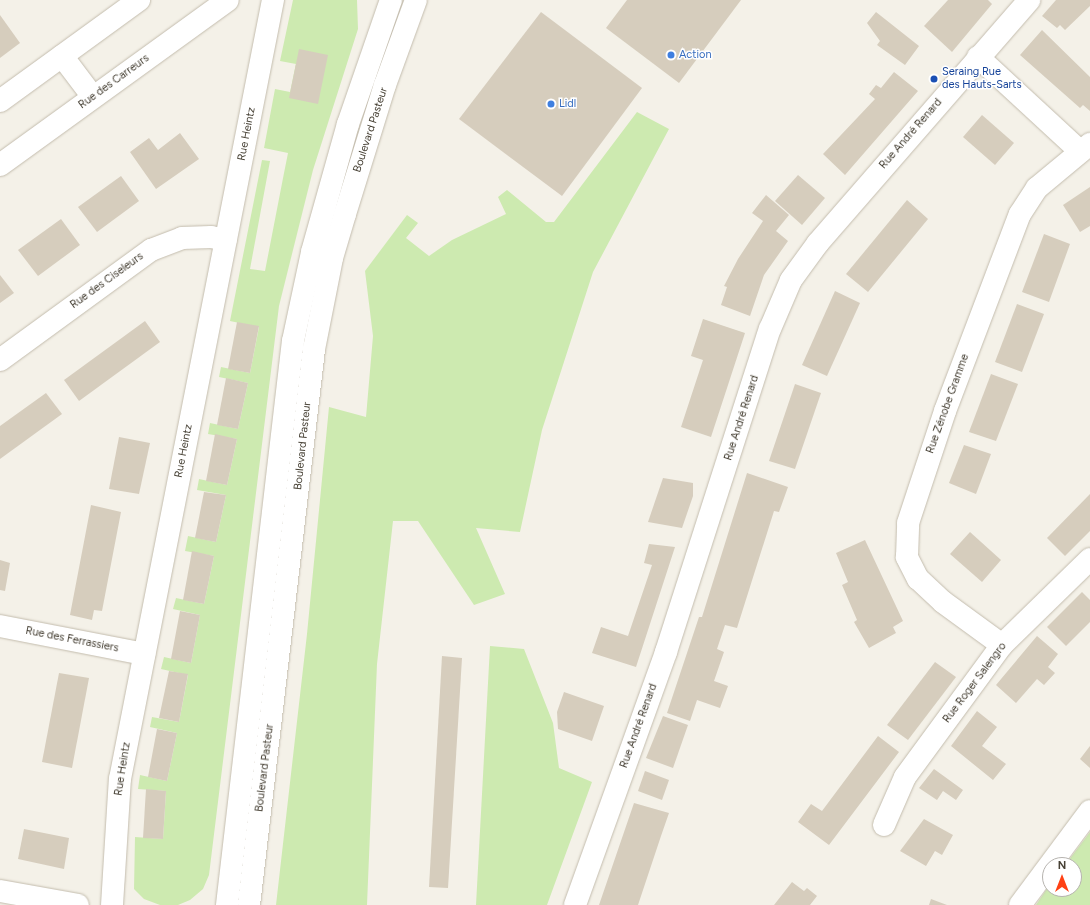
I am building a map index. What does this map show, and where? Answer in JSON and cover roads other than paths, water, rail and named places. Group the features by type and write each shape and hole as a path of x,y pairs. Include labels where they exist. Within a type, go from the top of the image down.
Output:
{"street":[{"path":"0,100 139,0"},
{"name":"Rue des Carreurs","path":"0,165 228,0"},
{"name":"Rue Heintz","path":"112,905 120,779 273,0"},
{"name":"Boulevard Pasteur","path":"227,905 293,341 312,252 348,124 392,0"},
{"name":"Rue André Renard","path":"575,905 666,652 770,329 791,280 818,243 1029,0"},
{"name":"Boulevard Pasteur","path":"249,905 314,349 332,258 411,5"},
{"path":"62,56 93,97"},
{"path":"978,57 1085,148"},
{"name":"Rue Zénobe Gramme","path":"1002,645 943,602 918,579 907,557 908,523 946,411 1020,214 1037,188 1085,148"},
{"name":"Rue des Ciseleurs","path":"0,360 151,250 182,238 211,237 226,240"},
{"name":"Rue Roger Salengro","path":"884,825 906,777 1002,645 1090,559"},
{"name":"Rue des Ferrassiers","path":"0,626 144,654"},
{"path":"1020,905 1090,811"},
{"path":"0,891 78,905"}],"place":[{"name":"Action","path":"671,55"},
{"name":"Seraing Rue des Hauts-Sarts","path":"934,79"},
{"name":"Lidl","path":"551,104"}]}
